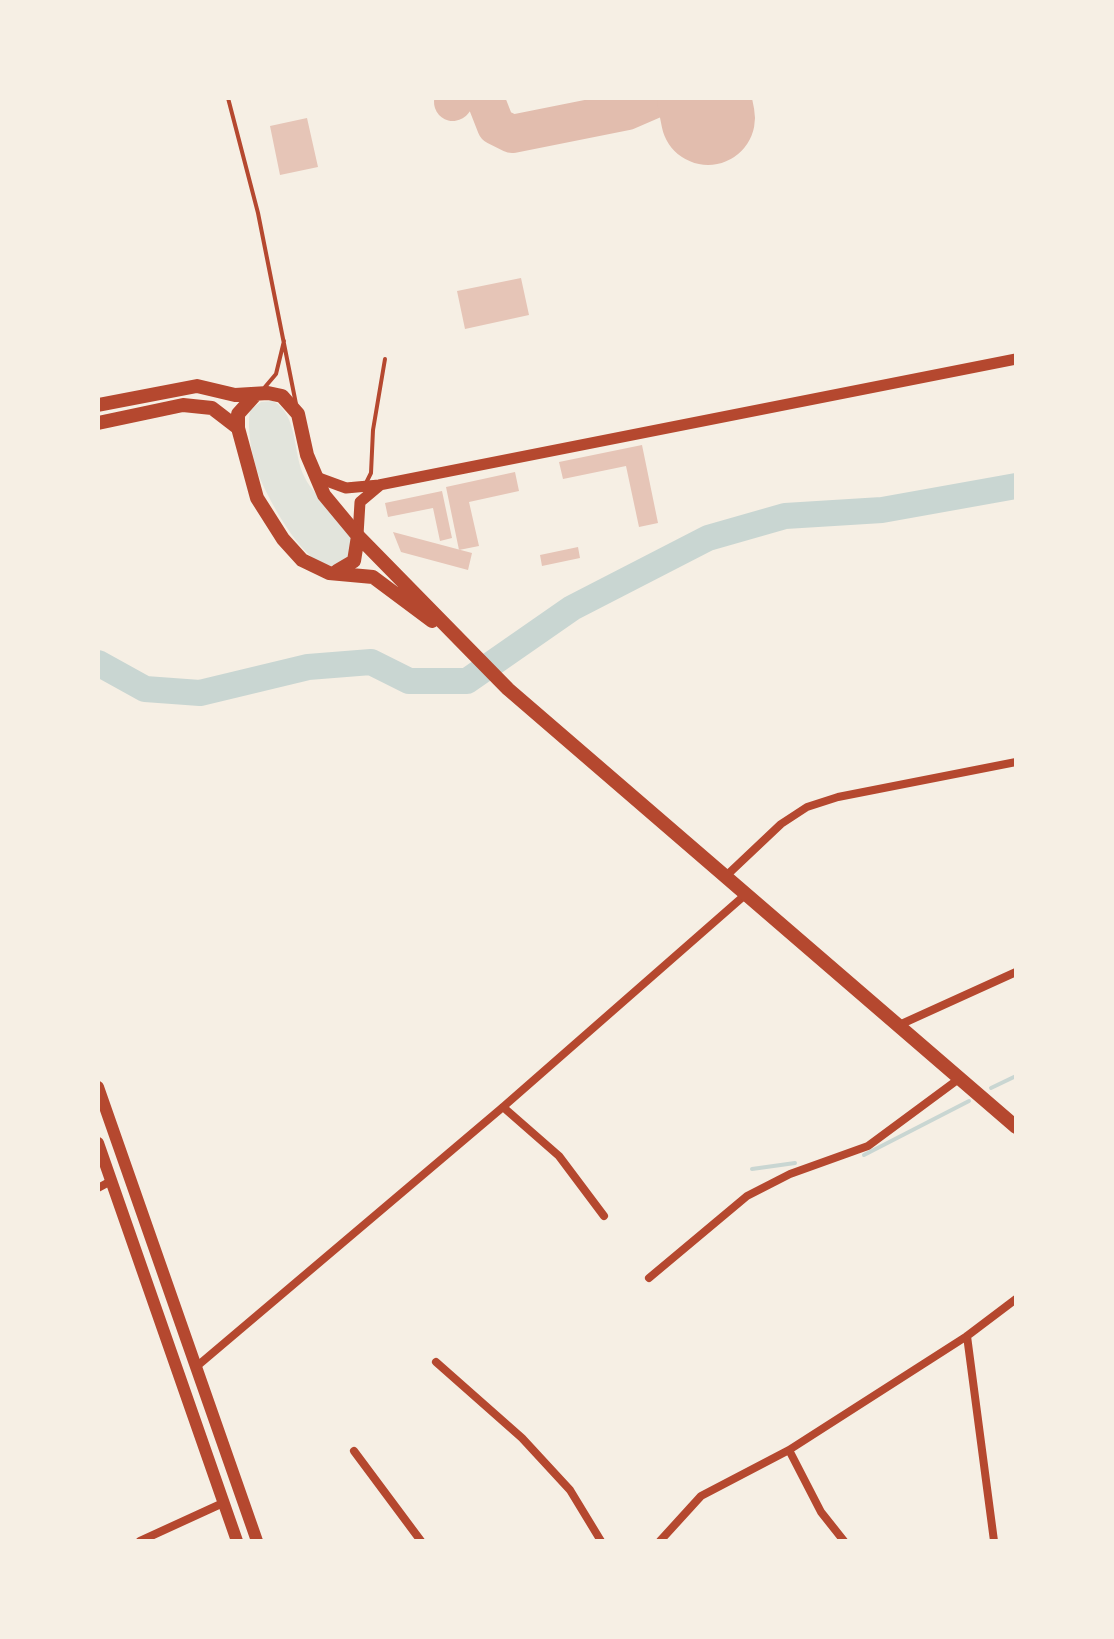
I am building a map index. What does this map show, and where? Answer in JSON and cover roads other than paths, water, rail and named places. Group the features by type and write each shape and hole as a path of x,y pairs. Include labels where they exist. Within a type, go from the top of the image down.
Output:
{"main road":[{"path":"98,405 197,386 235,395 282,396 298,414 315,477 324,495 358,536 464,646 508,689 1016,1127"},
{"path":"256,394 238,414 238,428 248,470 268,518 302,560 329,573 357,573 373,577 464,646"},
{"path":"98,423 183,405 201,405 212,408 238,428"},
{"path":"329,573 343,570 354,561 358,536"},
{"path":"98,1087 257,1541"},
{"path":"98,1143 237,1541"}],"street":[{"path":"315,477 346,488 379,485 1016,359"},
{"path":"358,536 360,502 379,485"},
{"path":"726,876 781,824 807,807 838,797 1016,762"},
{"path":"196,1367 503,1107 745,895"},
{"path":"897,1026 1016,972"},
{"path":"649,1278 747,1196 790,1174 868,1146 961,1078"},
{"path":"503,1107 559,1156 604,1216"},
{"path":"98,1188 111,1181"},
{"path":"660,1541 701,1496 789,1450 967,1336 1016,1299"},
{"path":"967,1336 994,1541"},
{"path":"436,1362 522,1438 570,1490 601,1541"},
{"path":"789,1450 821,1512 844,1541"},
{"path":"354,1451 421,1541"},
{"path":"140,1541 223,1503"}],"lane":[{"path":"228,98 285,339 298,414"},
{"path":"256,394 272,381 285,339"},
{"path":"364,487 371,473 373,430 385,359"}],"waterway":[{"path":"98,663 145,689 200,693 308,667 371,662 409,681 467,681 572,608 708,538 785,516 882,510 1016,486"},
{"path":"991,1088 1016,1076"},
{"path":"864,1155 969,1101"},
{"path":"752,1169 795,1163"}]}
